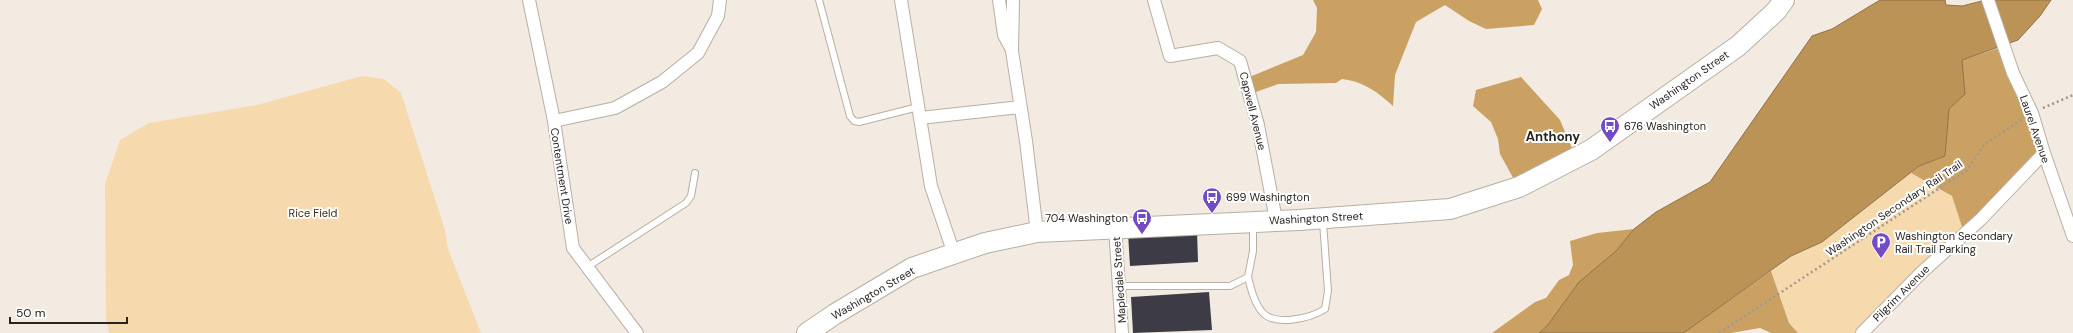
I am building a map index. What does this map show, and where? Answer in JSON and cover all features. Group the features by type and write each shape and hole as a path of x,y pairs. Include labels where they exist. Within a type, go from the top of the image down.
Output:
{"main road":[{"name":"Washington Street","path":"807,333 835,314 912,268 985,243 1037,232 1323,218 1450,209 1519,187 1591,150 1743,41 1776,11 1784,0"}],"street":[{"name":"Contentment Drive","path":"529,0 554,121 574,248 637,333"},
{"path":"554,121 615,108 662,82 698,53 718,16 720,0"},
{"path":"901,0 931,186 954,254"},
{"path":"1000,0 1004,35 1012,51"},
{"path":"1013,0 1012,51 1026,141 1037,232"},
{"name":"Capwell Avenue","path":"1154,0 1170,56 1218,48 1240,61 1258,125 1276,220"},
{"name":"Laurel Avenue","path":"1988,0 2013,73 2032,113 2044,153 2073,236"},
{"path":"919,113 1020,107"},
{"name":"Pilgrim Avenue","path":"1862,333 1922,272 1981,219 2044,153"},
{"name":"Mapledale Street","path":"1115,227 1122,333"}],"lane":[{"path":"819,0 850,116 854,121 859,122 919,113"},
{"path":"588,267 686,203 691,196 695,173"},
{"path":"1253,221 1253,251 1248,277 1255,300 1263,313 1279,320 1297,320 1316,315 1325,309 1328,291 1323,218"},
{"path":"1119,286 1230,286 1248,277"}],"path":[{"name":"Washington Secondary Rail Trail","path":"1719,333 1967,170 1985,144 2032,113 2073,95"}],"green space":[{"name":"Rice Field","path":"362,76 384,79 401,93 445,230 448,249 481,333 109,333 106,317 105,184 120,140 149,123 257,105"},
{"path":"1911,173 1952,196 1964,233 1862,333 1798,333 1789,323 1771,271 1791,256 1822,242"}],"shaded area":[{"path":"1313,0 1538,0 1542,9 1534,25 1486,29 1469,21 1445,5 1416,22 1395,75 1393,106 1382,96 1369,88 1356,82 1342,79 1336,83 1278,84 1253,93 1247,78 1303,55 1316,32 1317,8"},
{"path":"1880,0 1945,0 1946,5 1962,6 1986,0 2051,0 2040,16 2018,40 1962,60 1965,94 1949,109 1945,156 1919,166 1822,242 1791,256 1683,333 1539,333 1547,326 1579,282 1616,251 1634,229 1656,212 1710,182 1812,36 1832,29"},
{"path":"2005,46 2043,148 1964,233 1952,196 1911,173 1919,166 1945,156 1949,109 1965,94 1962,60"},
{"path":"1521,77 1560,120 1574,153 1517,185 1500,154 1498,139 1491,122 1473,106 1476,90"},
{"path":"1634,229 1616,251 1579,282 1547,326 1539,333 1492,333 1535,302 1546,298 1559,280 1569,275 1573,265 1570,241 1597,233"},
{"path":"1771,271 1789,323 1798,333 1771,333 1760,328 1731,333 1683,333"}],"building":[{"path":"1197,230 1198,262 1130,266 1128,233"},
{"path":"1209,292 1212,330 1133,333 1131,297"}],"place":[{"name":"676 Washington","path":"1610,143"},
{"name":"699 Washington","path":"1212,214"},
{"name":"704 Washington","path":"1142,235"},
{"name":"Washington Secondary Rail Trail Parking","path":"1881,259"}],"district":[{"name":"Anthony","path":"1553,136"}]}
